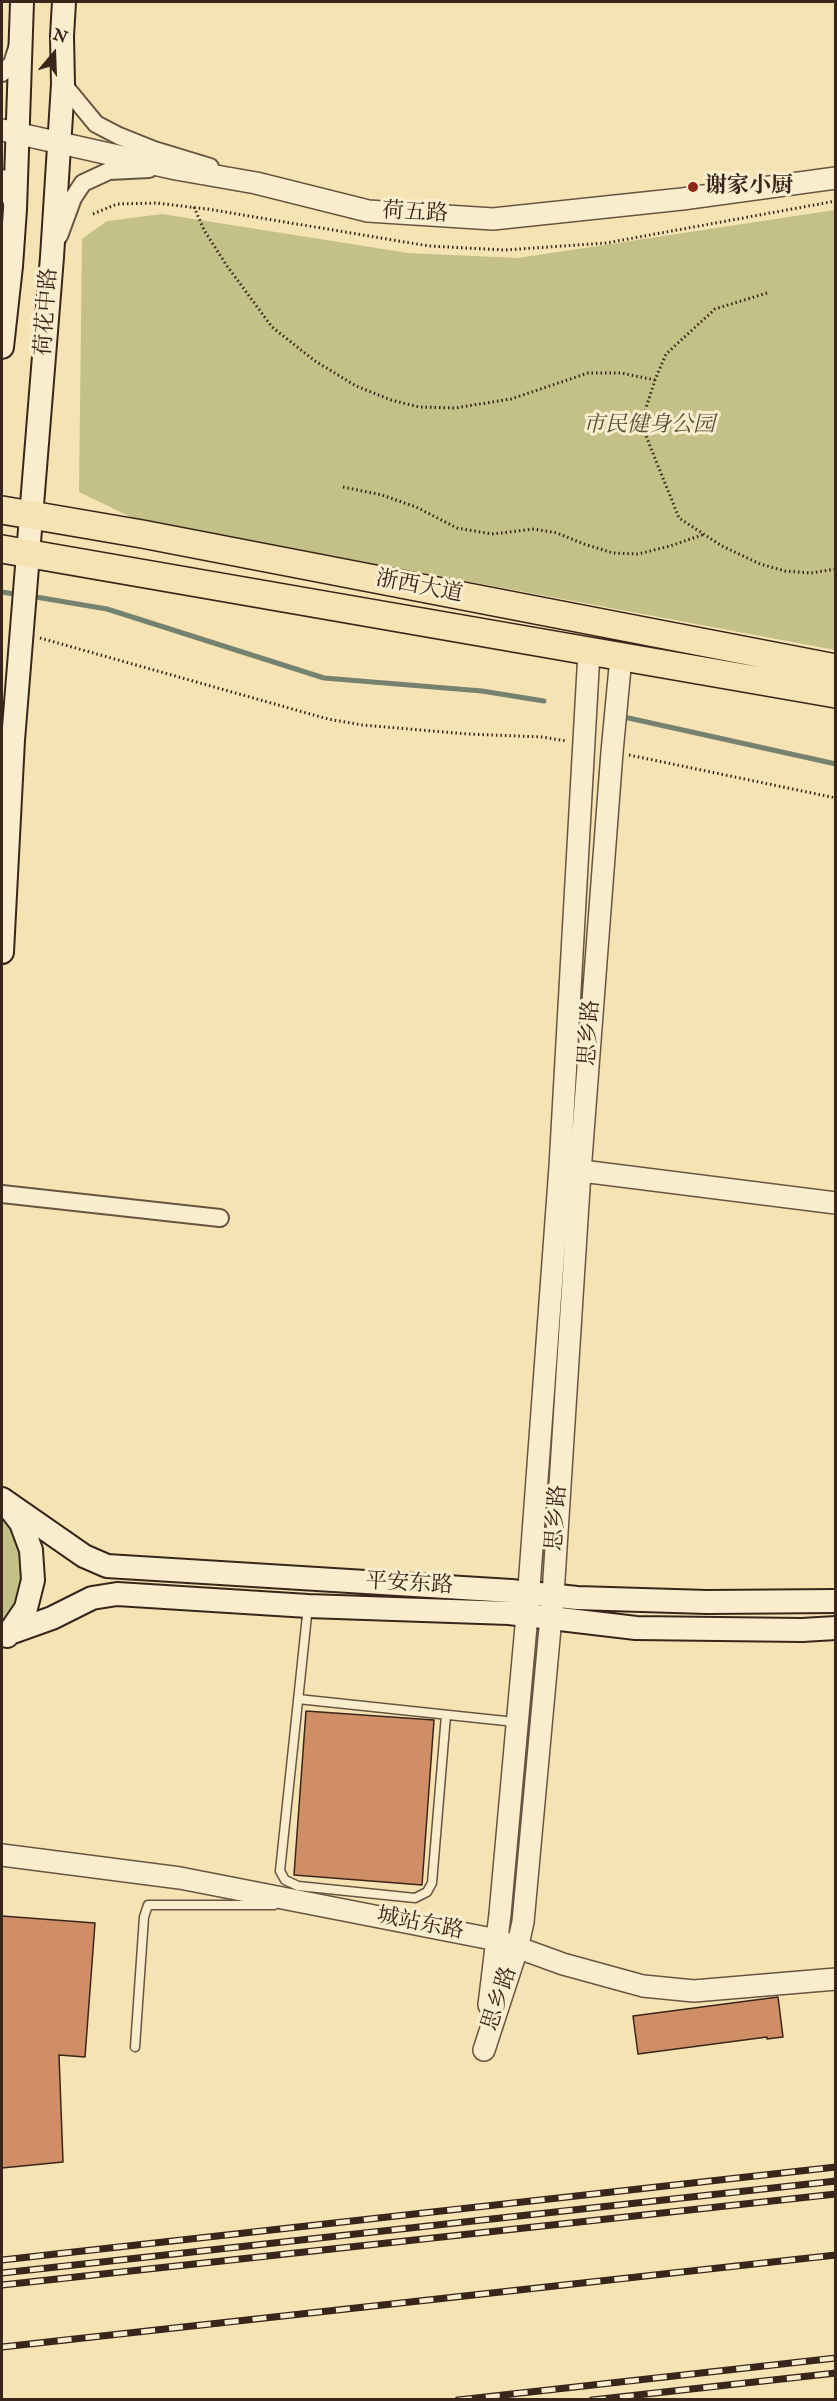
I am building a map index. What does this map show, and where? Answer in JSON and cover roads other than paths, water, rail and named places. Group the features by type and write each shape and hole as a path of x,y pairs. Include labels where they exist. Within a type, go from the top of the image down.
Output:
{"highway":[{"name":"浙西大道","path":"2,510 142,534 836,668"},
{"name":"浙西大道","path":"2,549 28,566 621,657 836,694"}],"main road":[{"name":"荷花中路","path":"2,347 15,209 9,132 21,38 22,2"},
{"name":"荷花中路","path":"2,952 13,740 52,257 63,84 64,2"},
{"name":"平安东路","path":"2,1499 84,1556 106,1566 553,1595 707,1602 836,1601"},
{"path":"2,1499 21,1523 32,1550 33,1580 26,1608 6,1637"},
{"name":"平安东路","path":"6,1637 92,1598 117,1594 308,1606 527,1615 636,1628 836,1629"}],"street":[{"path":"2,73 12,64 21,38"},
{"path":"63,84 96,124 119,136 256,183"},
{"name":"荷五路","path":"9,132 256,183 368,211 494,219 682,199 836,178"},
{"path":"52,257 72,198 82,183 109,171 176,168"},
{"path":"2,178 15,209"},
{"name":"思乡路","path":"589,652 584,743 570,1169 553,1595 524,1911 517,1949 484,2050 497,1940 527,1615 527,1593 570,1169 612,752 621,657"},
{"path":"570,1169 836,1203"},
{"path":"2,1194 220,1218"},
{"name":"城站东路","path":"2,1855 180,1878 497,1940 517,1949 643,1986 694,1991 836,1979"}],"lane":[{"path":"308,1606 280,1871 285,1880 298,1886 415,1898 428,1892 432,1883 446,1715"},
{"path":"298,1699 517,1722"},
{"path":"135,2047 144,1917 148,1905 319,1906"}],"waterway":[{"path":"2,592 21,595"},
{"path":"30,596 107,609 324,678 482,691 544,701"},
{"path":"624,717 836,764"}],"railway":[{"path":"2,2260 836,2167"},
{"path":"2,2273 836,2181"},
{"path":"2,2285 836,2194"},
{"path":"2,2347 836,2255"},
{"path":"458,2400 836,2358"},
{"path":"592,2400 836,2373"}],"place":[{"name":"谢家小厨","path":"693,187"}],"park label":[{"name":"市民健身公园","path":"649,426"}]}
